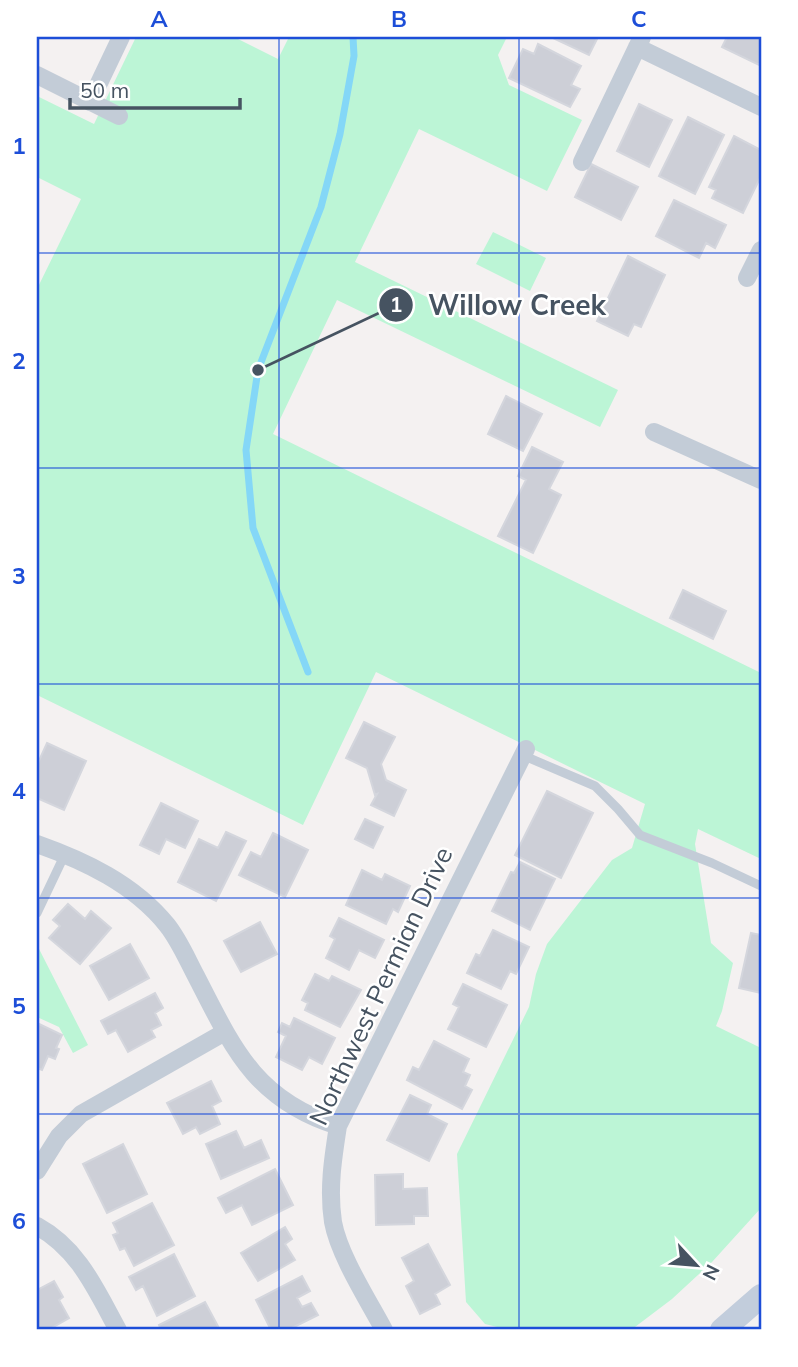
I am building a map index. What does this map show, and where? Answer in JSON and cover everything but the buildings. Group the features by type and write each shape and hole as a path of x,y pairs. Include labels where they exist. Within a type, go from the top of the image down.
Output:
{"street":[{"path":"90,102 121,37"},
{"path":"582,162 640,42 761,107"},
{"path":"37,75 119,116"},
{"path":"747,278 761,250"},
{"path":"654,432 761,480"},
{"name":"Northwest Permian Drive","path":"384,1330 347,1260 333,1224 330,1177 338,1126 524,752"},
{"path":"37,844 111,877 130,890 168,926 245,1064 276,1095 310,1117 338,1126"},
{"path":"37,1171 59,1136 82,1114 225,1032"},
{"path":"37,1226 64,1244 81,1264 118,1330"},
{"path":"729,1328 761,1296"}],"lane":[{"path":"524,752 595,786 640,835 712,863 761,886"},
{"path":"37,913 65,855"}],"green space":[{"path":"136,37 234,37 278,59 289,37 507,37 498,55 509,85 582,120 547,191 419,129 355,262 618,390 600,427 337,300 273,434 761,673 761,859 698,829 695,844 711,943 733,963 716,1026 761,1048 761,1208 712,1262 672,1299 631,1330 509,1330 485,1324 466,1302 457,1154 529,1007 536,974 547,944 612,860 632,848 645,804 376,672 303,825 37,695 37,289 81,199 37,177 37,96 94,124"},
{"path":"493,232 546,258 530,291 476,264"},
{"path":"37,945 88,1045 73,1053 59,1027 37,1017"}],"waterway":[{"path":"308,672 253,528 246,450 258,370 321,207 340,134 354,56 353,37"}],"place":[{"name":"Willow Creek","path":"258,370"}]}
